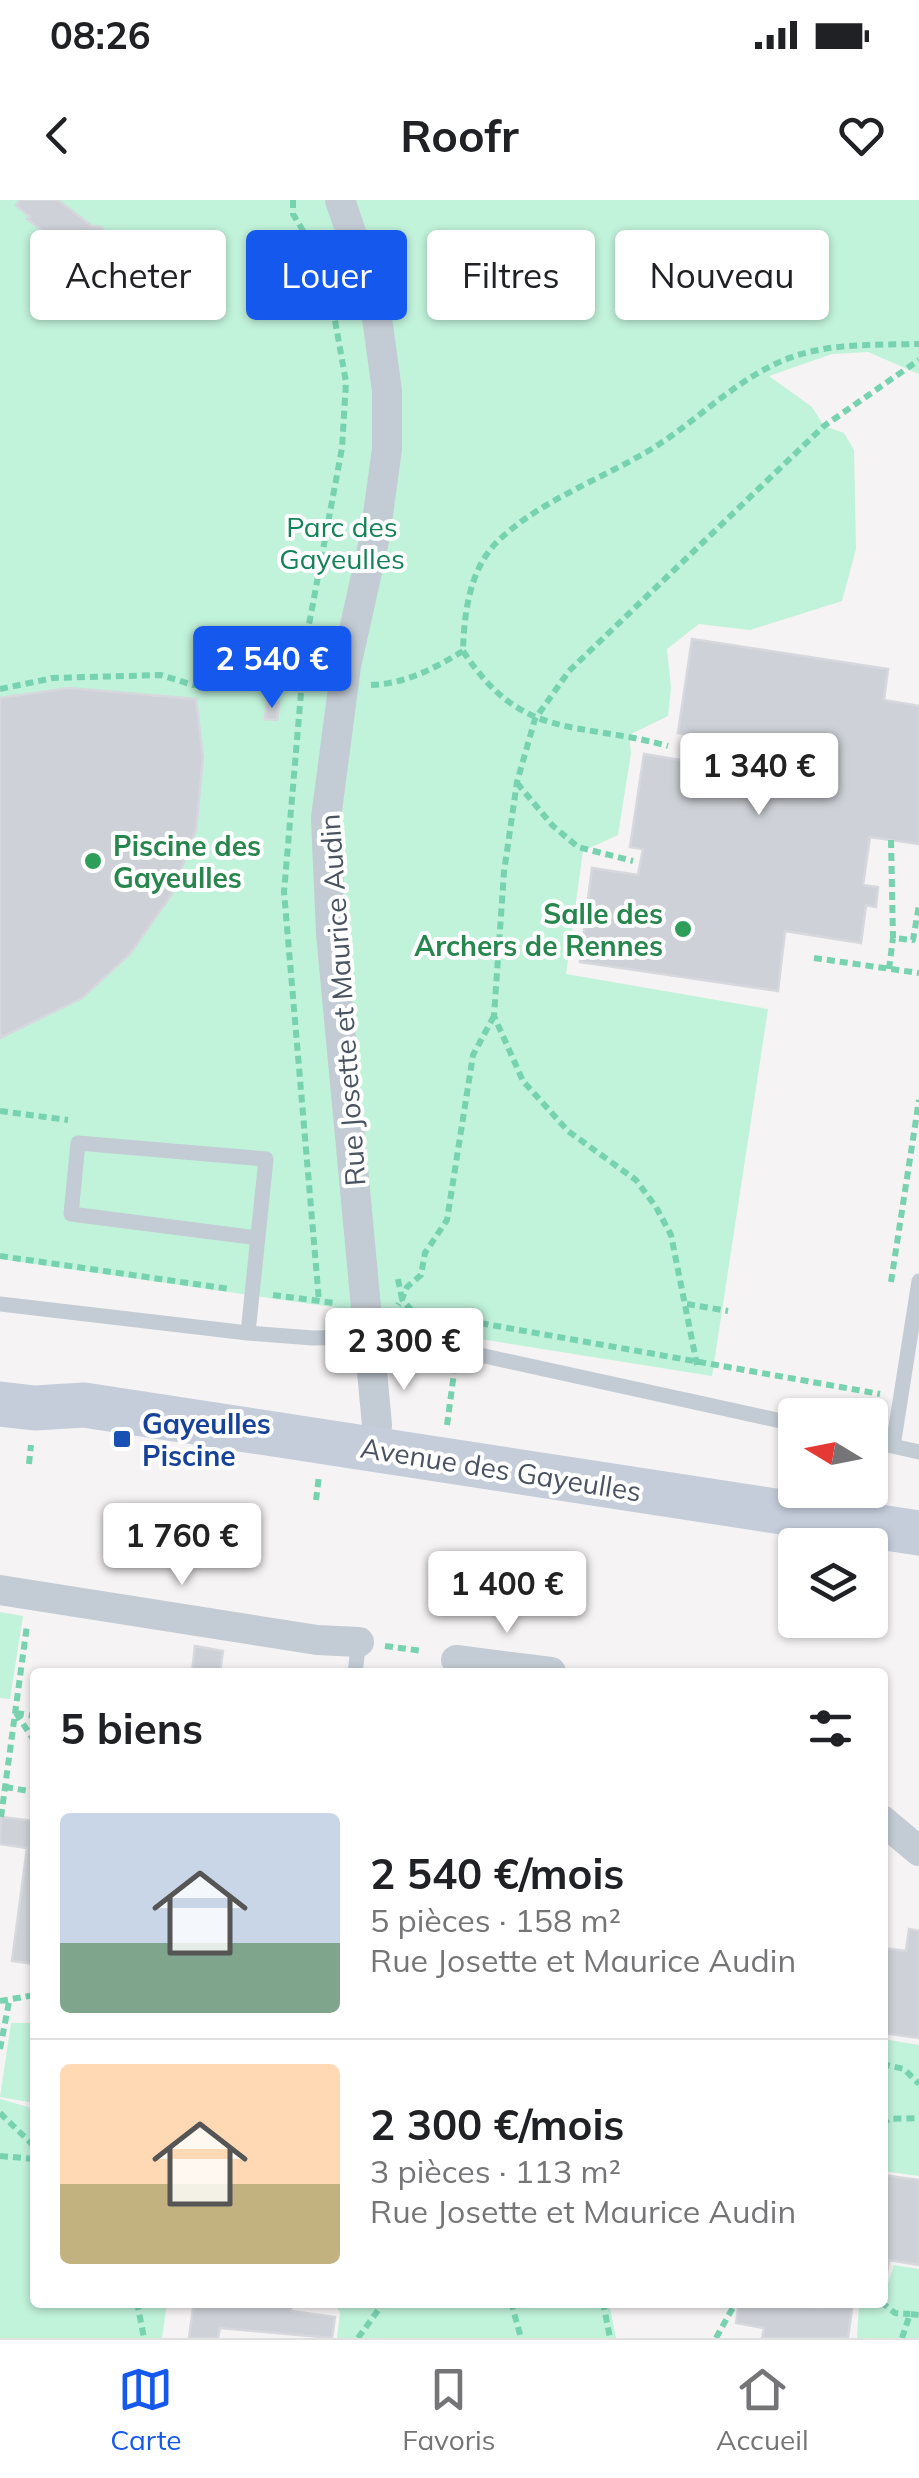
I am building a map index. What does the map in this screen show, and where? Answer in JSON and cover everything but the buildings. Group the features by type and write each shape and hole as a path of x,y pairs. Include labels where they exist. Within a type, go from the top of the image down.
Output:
{"street":[{"name":"Rue Josette et Maurice Audin","path":"340,200 375,303 388,391 387,448 375,536 344,684 326,818 331,933 377,1424 374,1450"},
{"name":"Avenue des Gayeulles","path":"0,1372 84,1405"},
{"name":"Avenue des Gayeulles","path":"0,1404 36,1408 84,1405 919,1533"},
{"path":"0,1590 317,1640 357,1658"},
{"path":"456,1660 519,1668"},
{"path":"888,1825 919,1851"}],"lane":[{"path":"248,1333 252,1292 258,1238 266,1160 78,1143 71,1214 258,1238"},
{"path":"893,1446 919,1281"},
{"path":"0,1304 248,1333 367,1322 394,1336 778,1420"},
{"path":"888,1445 919,1452"}],"path":[{"path":"668,746 534,719 505,704 463,652 464,617 473,583 493,546 522,522 659,444 765,369 830,348 919,344"},
{"path":"901,1397 697,1365 412,1311 402,1299 407,1287 421,1275 424,1252 447,1220 473,1054 494,1016 504,872 517,782 534,719 569,671 627,610 776,477 824,426 919,360"},
{"path":"377,685 434,669 463,652"},
{"path":"0,688 53,678 161,675 193,685 280,680 344,684"},
{"path":"517,782 553,826 578,846 633,860"},
{"path":"889,968 893,938 892,840"},
{"path":"893,938 914,940 919,905"},
{"path":"814,958 919,973"},
{"path":"494,1016 523,1081 568,1131 636,1180 656,1207 671,1235 697,1365"},
{"path":"891,1285 919,1100"},
{"path":"0,1112 71,1120 78,1143"},
{"path":"0,1256 252,1292 367,1322"},
{"path":"686,1304 728,1312"},
{"path":"442,1460 458,1347"},
{"path":"874,1393 877,1374"},
{"path":"0,1817 31,1595"},
{"path":"15,1712 30,1715"},
{"path":"15,1712 30,1734"},
{"path":"4,1787 30,1791"},
{"path":"0,2049 4,2002 30,1996"},
{"path":"888,2065 904,2069 919,2084"},
{"path":"0,2113 30,2142"},
{"path":"888,2120 919,2118"},
{"path":"0,2156 30,2159"},
{"path":"138,2308 144,2338"},
{"path":"358,2338 380,2308"},
{"path":"513,2308 521,2338"},
{"path":"604,2308 610,2338"},
{"path":"716,2338 733,2308"},
{"path":"888,2308 895,2313 914,2315 902,2338"}],"green space":[{"name":"Parc des Gayeulles","path":"0,200 919,200 919,374 868,352 832,354 769,376 812,407 824,426 844,433 854,450 856,549 842,601 750,630 699,624 667,649 671,688 668,716 629,735 631,753 618,835 583,851 566,974 768,1009 712,1376 442,1333 428,1321 0,1259"},
{"path":"0,1612 23,1616 10,1699 0,1698"},
{"path":"11,2023 30,2023 30,2102 0,2097"},
{"path":"888,2040 919,2045 919,2176 888,2172"},
{"path":"0,2099 30,2108 30,2308 166,2308 162,2338 0,2338"},
{"path":"894,2265 919,2269 919,2338 857,2338 859,2308 888,2308 888,2284"},
{"path":"337,2308 610,2308 616,2338 337,2338"}],"place":[{"name":"Piscine des Gayeulles","path":"93,861"},
{"name":"Salle des Archers de Rennes","path":"683,929"},
{"name":"Gayeulles Piscine","path":"122,1439"}]}
